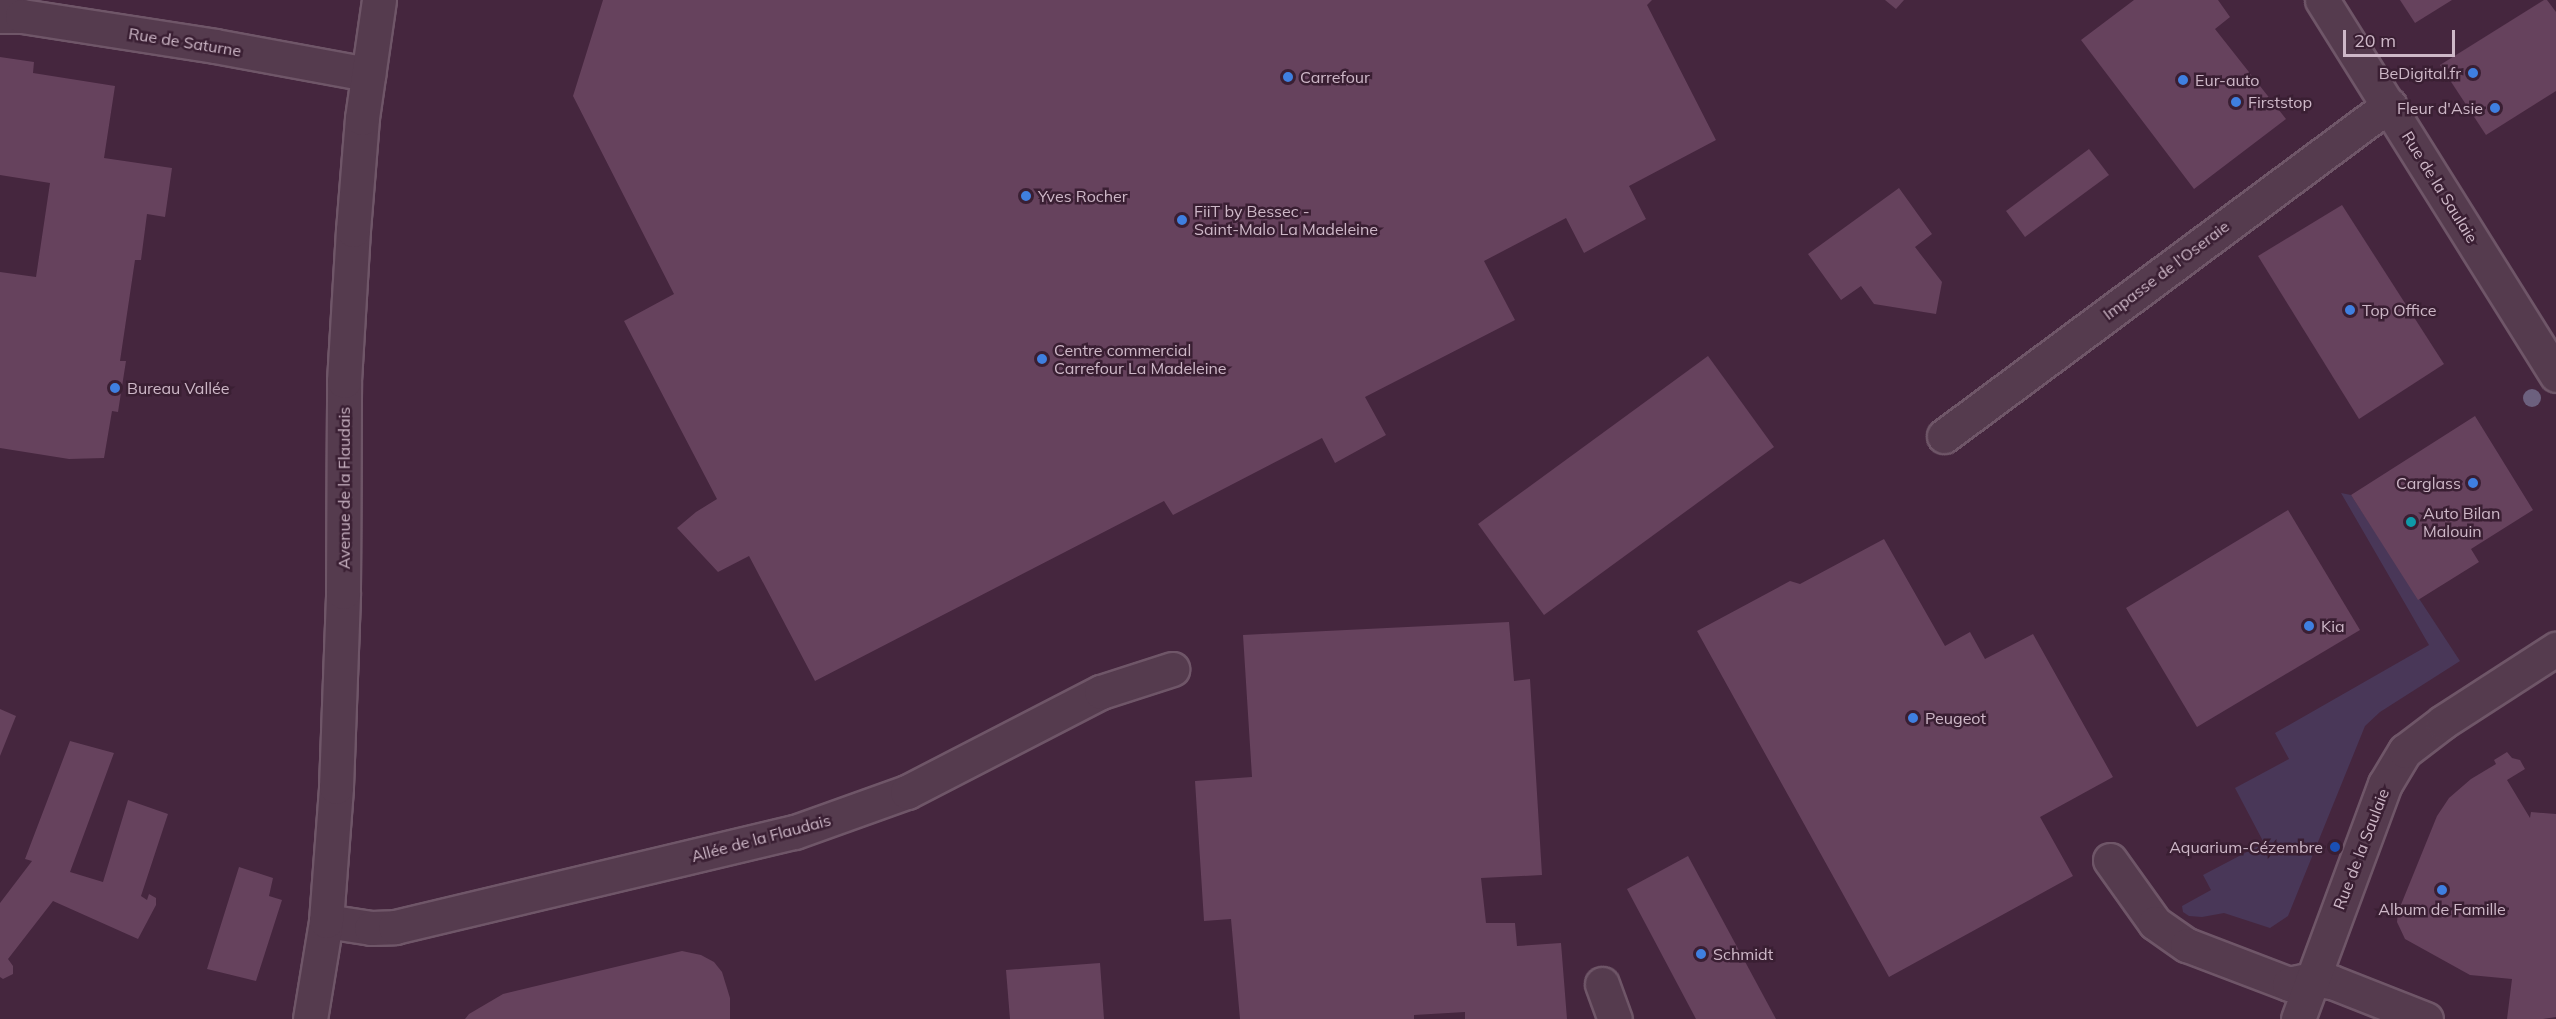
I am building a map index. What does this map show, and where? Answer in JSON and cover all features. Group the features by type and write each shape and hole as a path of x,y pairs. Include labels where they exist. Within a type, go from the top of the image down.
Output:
{"street":[{"name":"Avenue de la Flaudais","path":"310,1019 326,921 341,673 344,381 353,230 368,74 379,0"},
{"name":"Rue de la Saulaie","path":"2322,0 2556,375"},
{"name":"Rue de Saturne","path":"15,11 368,74"},
{"name":"Impasse de l'Oseraie","path":"1944,436 2389,105"},
{"name":"Rue de la Saulaie","path":"2298,1019 2385,784 2405,751 2443,722 2556,649"},
{"name":"Allée de la Flaudais","path":"326,921 371,928 395,927 795,831 907,792 1101,692 1172,669"},
{"path":"2110,860 2155,923 2187,945 2289,984 2312,979 2343,986 2426,1019"},
{"name":"Avenue de la Flaudais","path":"305,1019 316,977"},
{"path":"1602,984 1615,1019"}],"shaded area":[{"path":"2341,493 2351,495 2460,661 2380,712 2365,726 2288,916 2270,928 2224,913 2202,917 2189,916 2183,912 2182,906 2211,890 2203,875 2264,843 2235,788 2289,759 2275,733 2429,645"}],"building":[{"name":"Centre commercial Carrefour La Madeleine","path":"603,0 1652,0 1647,5 1716,140 1629,186 1646,219 1584,253 1566,218 1484,261 1515,320 1365,397 1386,435 1335,463 1322,438 1173,515 1164,501 815,681 749,556 718,572 677,528 696,512 717,499 624,321 674,294 573,96"},
{"path":"1885,0 1904,0 1896,9"},
{"name":"Eur-auto","path":"2134,0 2218,0 2230,17 2215,29 2286,119 2194,189 2081,40"},
{"path":"2400,0 2452,0 2415,23"},
{"path":"2547,0 2556,12 2556,91 2486,135 2440,65"},
{"path":"0,57 34,62 33,73 115,86 104,158 172,168 165,217 147,214 141,260 135,260 120,361 126,361 118,412 112,411 104,458 69,459 0,448 0,272 36,277 50,183 0,175"},
{"path":"2089,149 2109,175 2025,237 2006,211"},
{"path":"1899,188 1932,234 1915,247 1942,282 1936,314 1874,304 1861,286 1841,300 1808,254"},
{"name":"Top Office","path":"2342,205 2444,364 2359,419 2258,256"},
{"path":"1708,356 1774,447 1544,615 1478,524"},
{"path":"2475,416 2533,510 2471,549 2479,562 2418,600 2351,495"},
{"path":"2288,510 2360,630 2197,727 2126,608"},
{"name":"Peugeot","path":"1884,539 1945,646 1970,632 1985,659 2033,634 2113,777 2040,817 2073,876 1889,977 1697,631 1790,581 1800,584"},
{"path":"1509,622 1514,681 1530,679 1542,875 1481,878 1486,923 1515,923 1517,946 1561,943 1567,1019 1465,1019 1465,1012 1414,1015 1414,1019 1240,1019 1231,919 1204,921 1195,781 1252,777 1243,635"},
{"path":"0,709 16,716 0,756"},
{"path":"70,741 114,753 70,872 103,882 128,800 168,814 141,896 147,900 149,894 156,898 156,905 138,939 53,901 8,959 13,966 13,974 3,979 0,977 0,903 32,861 25,859"},
{"path":"2507,752 2512,758 2520,760 2525,769 2507,780 2530,818 2531,812 2556,814 2556,1017 2507,1019 2512,979 2470,975 2405,939 2397,922 2398,912 2437,816 2449,798 2471,779 2496,764 2494,760"},
{"name":"Schmidt","path":"1688,856 1776,1019 1696,1019 1627,889"},
{"path":"239,867 273,878 269,896 282,900 256,981 207,969"},
{"path":"682,951 701,955 714,962 722,972 730,998 730,1019 465,1019 469,1014 503,994"},
{"path":"1100,963 1104,1019 1010,1019 1006,970"}],"place":[{"name":"BeDigital.fr","path":"2473,73"},
{"name":"Carrefour","path":"1288,77"},
{"name":"Eur-auto","path":"2183,80"},
{"name":"Firststop","path":"2236,102"},
{"name":"Fleur d'Asie","path":"2495,108"},
{"name":"Yves Rocher","path":"1026,196"},
{"name":"FiiT by Bessec - Saint-Malo La Madeleine","path":"1182,220"},
{"name":"Top Office","path":"2350,310"},
{"name":"Centre commercial Carrefour La Madeleine","path":"1042,359"},
{"name":"Bureau Vallée","path":"115,388"},
{"name":"Carglass","path":"2473,483"},
{"name":"Auto Bilan Malouin","path":"2411,522"},
{"name":"Kia","path":"2309,626"},
{"name":"Peugeot","path":"1913,718"},
{"name":"Aquarium-Cézembre","path":"2335,847"},
{"name":"Album de Famille","path":"2442,890"},
{"name":"Schmidt","path":"1701,954"}]}
